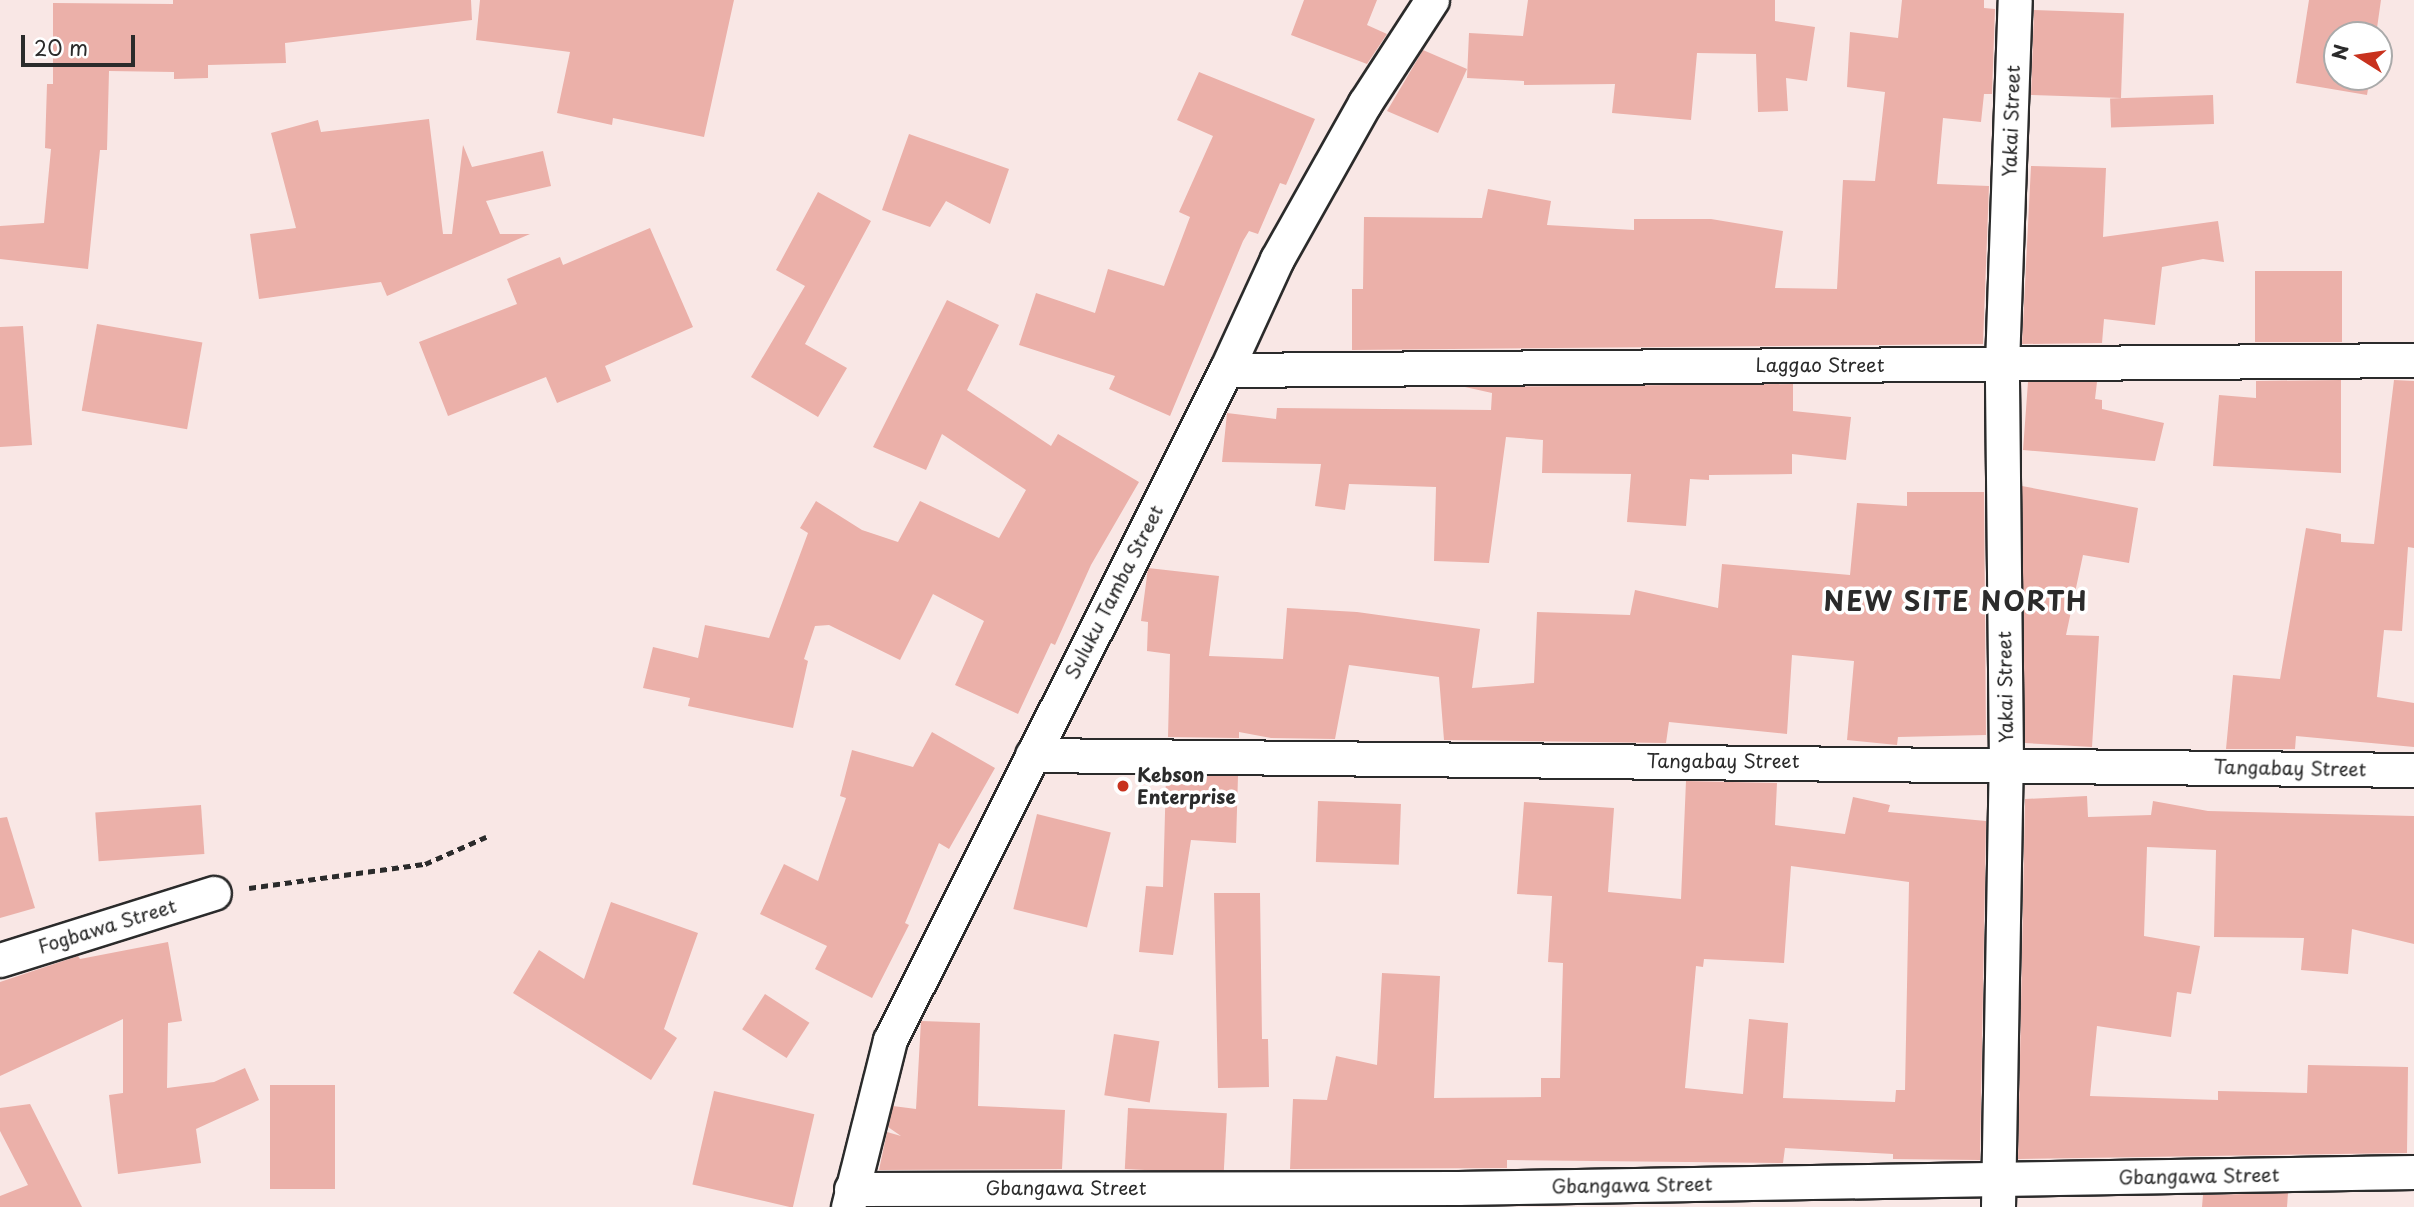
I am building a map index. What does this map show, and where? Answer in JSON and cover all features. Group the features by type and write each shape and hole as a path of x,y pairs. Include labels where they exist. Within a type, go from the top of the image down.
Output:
{"street":[{"name":"Suluku Tamba Street","path":"850,1198 890,1040 1226,370 1277,259 1365,103 1432,0"},
{"name":"Yakai Street","path":"1998,1194 2006,763 2002,364 2015,0"},
{"name":"Laggao Street","path":"1226,370 2414,360"},
{"name":"Tangabay Street","path":"1032,755 2006,763 2414,770"},
{"name":"Fogbawa Street","path":"0,960 214,892"},
{"name":"Gbangawa Street","path":"850,1198 1458,1188 1998,1194 2414,1172"}],"path":[{"path":"214,892 425,864 486,836"}],"building":[{"path":"173,0 471,0 472,20 285,43 286,63 208,65 208,78 174,79 174,72 109,71 107,150 100,150 88,269 0,259 0,226 44,223 51,149 45,148 47,84 53,84 53,3 173,4"},
{"path":"480,0 734,0 704,137 613,118 612,125 557,113 570,52 476,40"},
{"path":"1304,0 1377,0 1367,25 1387,34 1367,64 1291,35"},
{"path":"1528,0 1775,0 1775,21 1815,27 1807,81 1786,78 1788,111 1758,112 1756,54 1697,53 1691,120 1612,113 1615,84 1524,85 1524,81 1467,78 1469,33 1523,36"},
{"path":"1902,0 1984,0 1984,8 1995,9 1992,94 1984,94 1981,122 1943,118 1937,184 1989,186 1983,344 1352,350 1352,289 1363,289 1364,217 1482,218 1488,189 1551,201 1547,225 1634,230 1634,219 1711,219 1783,231 1775,288 1837,289 1843,180 1875,181 1885,92 1847,87 1850,32 1898,38"},
{"path":"2309,0 2381,0 2378,21 2323,21 2323,88 2296,83"},
{"path":"2034,10 2124,13 2121,98 2031,95"},
{"path":"1423,50 1467,69 1438,133 1387,111"},
{"path":"1199,72 1315,119 1286,185 1280,183 1258,234 1249,231 1243,241 1170,416 1109,389 1115,376 1019,345 1036,293 1095,313 1108,269 1164,286 1190,217 1179,212 1213,136 1177,120"},
{"path":"2343,91 2368,91 2367,95"},
{"path":"2213,95 2214,124 2111,128 2110,99"},
{"path":"429,119 443,234 452,234 463,145 472,167 543,151 551,186 486,201 500,234 530,234 387,296 381,282 259,299 250,234 296,228 271,133 318,120 321,132"},
{"path":"909,134 1009,169 990,224 946,201 930,227 882,210"},
{"path":"2031,166 2106,168 2103,237 2218,221 2224,262 2203,259 2162,267 2155,325 2104,319 2102,343 2022,344"},
{"path":"818,192 871,221 805,344 847,368 818,417 751,377 805,286 776,270"},
{"path":"650,228 693,327 605,366 611,381 557,403 546,377 448,416 419,342 517,304 507,279 560,257 563,265"},
{"path":"2255,271 2342,271 2342,342 2255,342"},
{"path":"947,300 999,325 967,390 1051,446 1058,434 1139,482 1091,565 1055,645 1051,643 1018,714 955,685 984,621 933,594 900,660 829,625 815,626 804,659 808,661 793,728 688,706 690,698 643,688 653,647 698,658 705,625 769,638 808,533 800,528 816,501 862,530 898,542 920,501 999,538 1026,490 942,434 926,470 873,447"},
{"path":"97,324 202,343 187,429 82,411"},
{"path":"23,326 32,445 0,447 0,327"},
{"path":"2341,380 2341,473 2213,466 2219,395 2256,398 2256,381"},
{"path":"2394,380 2414,381 2414,548 2408,547 2402,631 2384,630 2377,697 2414,703 2414,747 2296,736 2295,749 2226,749 2233,675 2280,679 2306,528 2341,534 2341,542 2374,544"},
{"path":"2028,382 2097,382 2095,399 2102,400 2102,409 2164,423 2155,461 2023,450"},
{"path":"1793,384 1793,411 1851,417 1846,460 1792,454 1792,474 1709,475 1709,480 1690,479 1686,526 1627,522 1631,474 1542,473 1543,440 1506,437 1489,563 1434,561 1436,487 1349,484 1345,510 1315,506 1321,464 1222,462 1227,413 1276,419 1277,408 1491,410 1492,393 1465,387"},
{"path":"2022,486 2138,508 2129,563 2083,555 2066,635 2099,636 2092,747 2025,743"},
{"path":"1907,492 1984,492 1986,735 1898,737 1897,745 1847,740 1854,661 1792,655 1787,734 1669,722 1666,743 1444,740 1439,677 1349,665 1335,739 1271,738 1239,732 1239,738 1168,737 1170,654 1147,651 1148,622 1141,621 1148,568 1219,576 1209,656 1283,659 1287,608 1357,612 1480,629 1472,688 1534,683 1537,612 1630,615 1635,590 1718,608 1722,564 1850,575 1857,503 1907,506"},
{"path":"932,732 995,768 949,849 939,843 905,923 909,925 872,998 815,969 827,946 760,914 784,864 818,881 846,798 840,796 852,750 913,767"},
{"path":"1166,776 1238,776 1236,843 1191,840 1173,955 1139,952 1146,886 1163,887"},
{"path":"1686,781 1777,783 1775,825 1845,834 1853,797 1890,805 1888,812 1986,821 1980,1160 1893,1159 1893,1154 1785,1148 1783,1163 1507,1160 1507,1168 1290,1169 1293,1099 1327,1100 1336,1056 1377,1065 1382,973 1440,976 1434,1098 1541,1097 1541,1078 1560,1078 1563,963 1548,962 1552,896 1517,894 1524,802 1614,808 1608,892 1681,899","holes":["1791,866 1909,882 1905,1090 1896,1090 1895,1102 1783,1098 1788,1023 1749,1019 1743,1094 1685,1088 1696,966 1703,967 1704,959 1784,963"]},
{"path":"2087,796 2088,817 2151,815 2153,801 2208,811 2414,816 2414,944 2352,929 2348,974 2301,970 2304,938 2214,937 2216,850 2147,847 2144,936 2200,946 2191,994 2177,992 2171,1037 2097,1026 2090,1096 2218,1100 2218,1091 2307,1093 2308,1065 2408,1067 2407,1153 2018,1159 2025,799"},
{"path":"1318,801 1401,804 1399,865 1316,862"},
{"path":"201,805 204,854 99,861 95,812"},
{"path":"1037,814 1111,832 1087,927 1013,909"},
{"path":"7,817 35,908 0,918 0,818"},
{"path":"1214,893 1260,893 1262,1039 1268,1039 1269,1087 1218,1088"},
{"path":"611,902 698,933 664,1029 677,1038 651,1080 513,993 539,950 584,979"},
{"path":"168,942 182,1021 168,1023 167,1088 214,1082 245,1068 259,1100 196,1129 201,1163 118,1174 109,1095 123,1093 123,1019 0,1076 0,982 78,956 80,959"},
{"path":"765,994 809,1023 787,1058 742,1029"},
{"path":"921,1021 980,1023 978,1106 1065,1110 1062,1169 879,1170 887,1132 901,1136 888,1127 893,1106 916,1109"},
{"path":"1114,1034 1159,1041 1150,1102 1104,1095"},
{"path":"270,1085 335,1085 335,1189 270,1189"},
{"path":"714,1091 814,1114 793,1207 692,1185"},
{"path":"30,1104 82,1207 0,1207 0,1196 28,1185 0,1131 0,1108"},
{"path":"1128,1108 1227,1113 1224,1174 1125,1169"},
{"path":"2288,1193 2287,1207 2202,1207 2203,1195"}],"place":[{"name":"Kebson Enterprise","path":"1123,786"}],"district":[{"name":"NEW SITE NORTH","path":"1956,601"}]}
